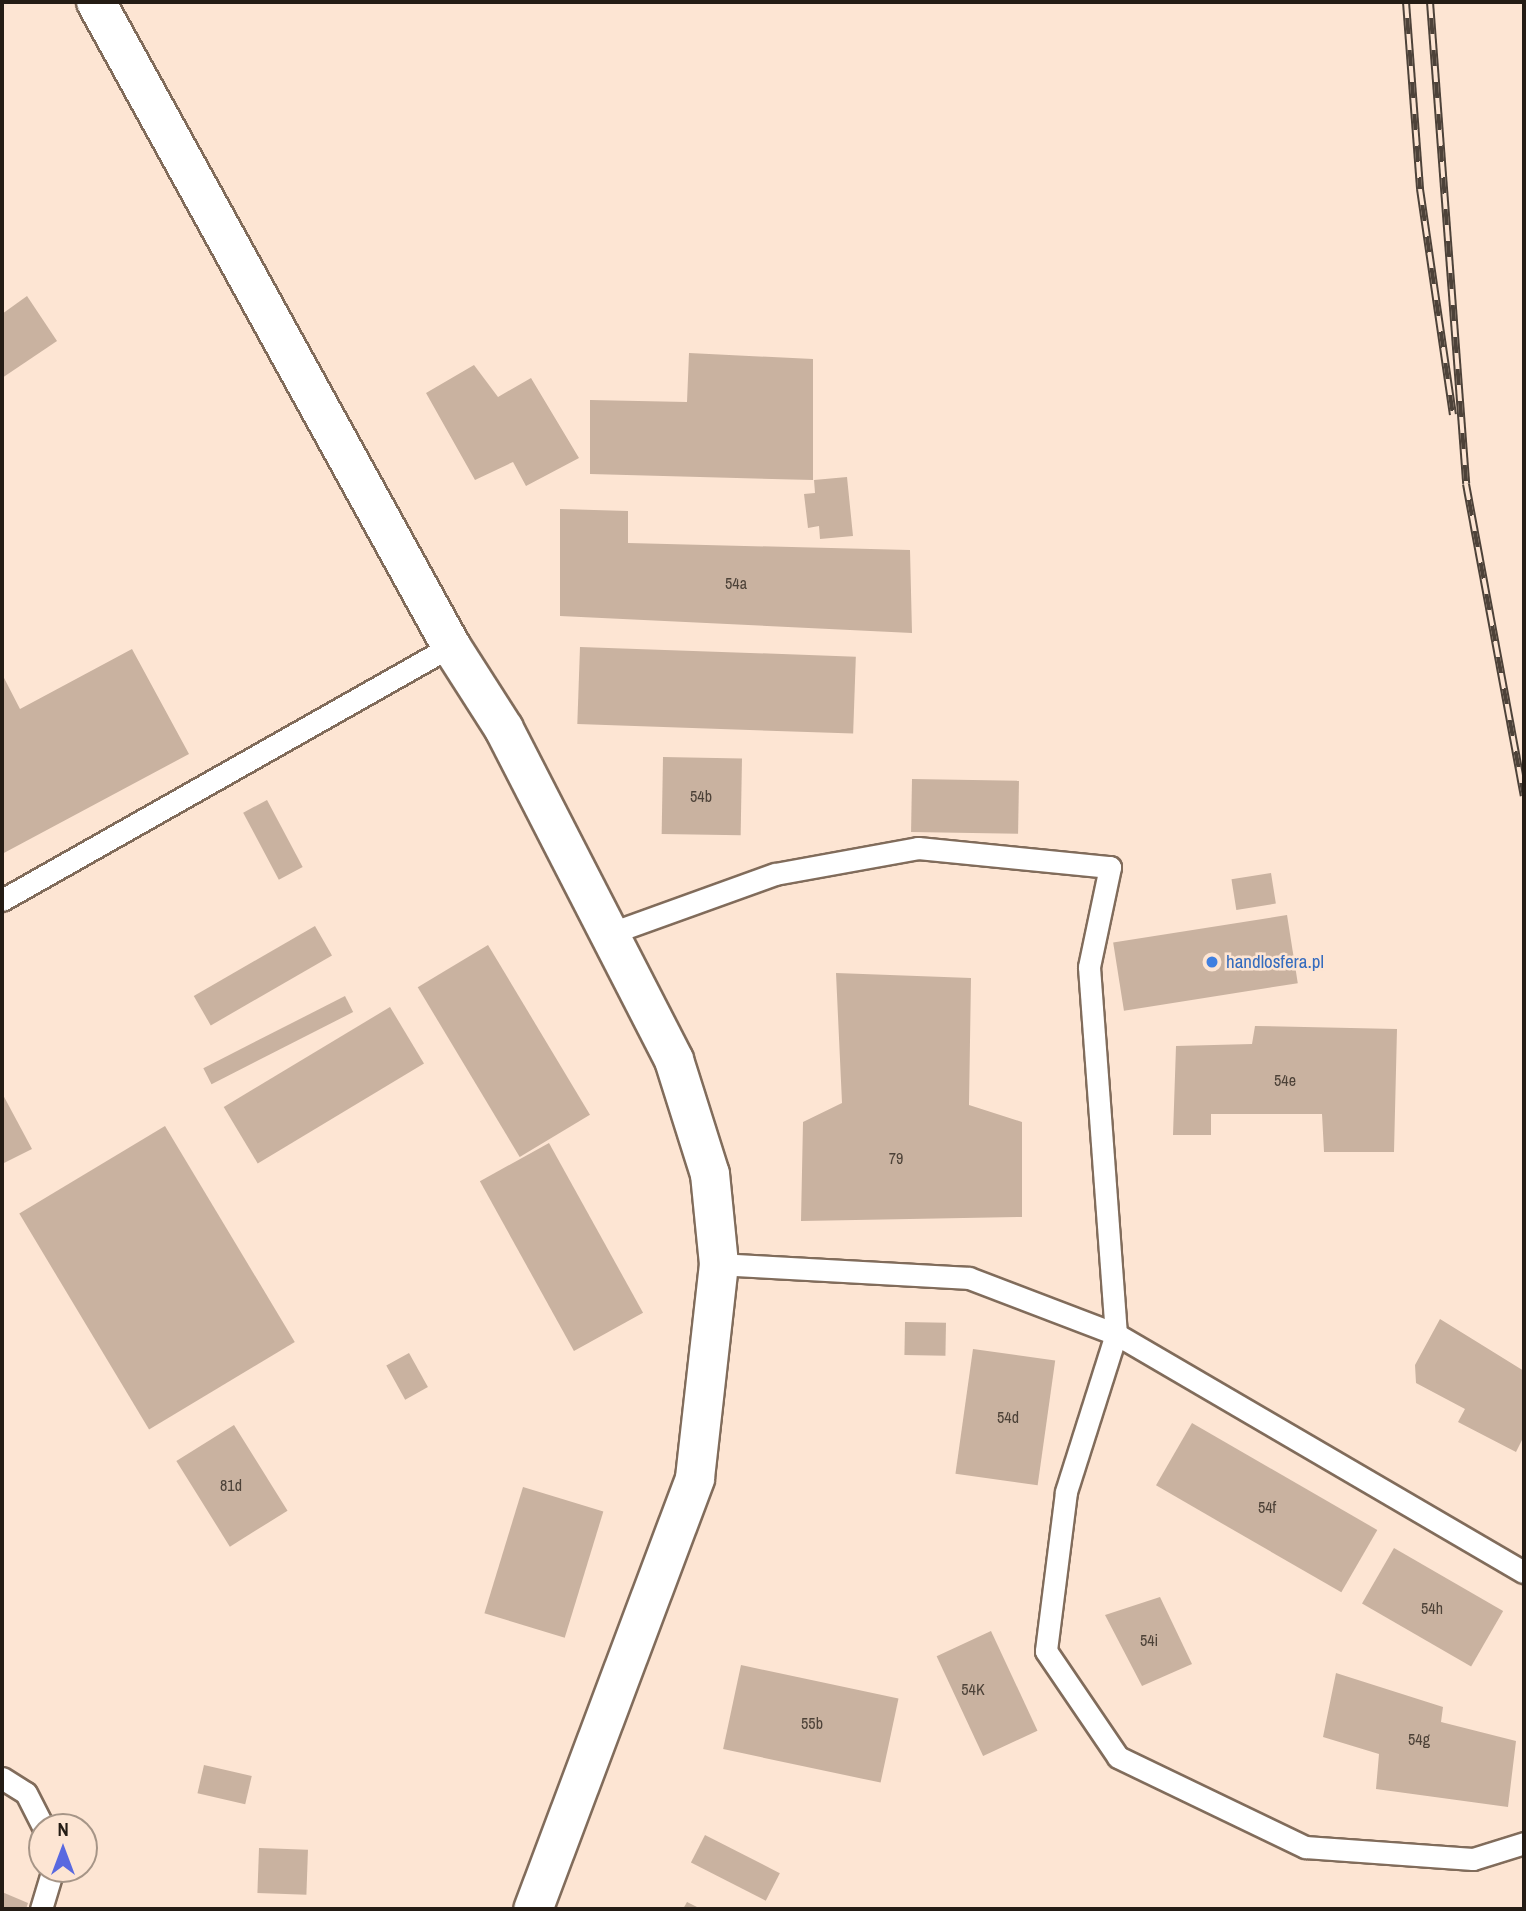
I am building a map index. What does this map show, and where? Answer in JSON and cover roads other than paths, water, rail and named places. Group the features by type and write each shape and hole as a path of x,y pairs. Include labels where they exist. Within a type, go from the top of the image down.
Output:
{"street":[{"path":"96,2 451,646 504,729 611,933 674,1060 710,1174 719,1264 695,1479 533,1909"}],"lane":[{"path":"2,900 451,646"},
{"path":"611,933 775,874 918,848 1110,867 1089,967 1116,1334 1066,1492 1046,1651 1118,1757 1305,1847 1473,1858 1524,1843"},
{"path":"719,1264 969,1278 1116,1334 1524,1572"},
{"path":"2,1778 26,1793 36,1813"},
{"path":"41,1909 48,1883"}],"railway":[{"path":"1406,2 1420,189 1453,415"},
{"path":"1430,2 1466,484 1524,796"}],"place":[{"name":"handlosfera.pl","path":"1212,962"}]}
